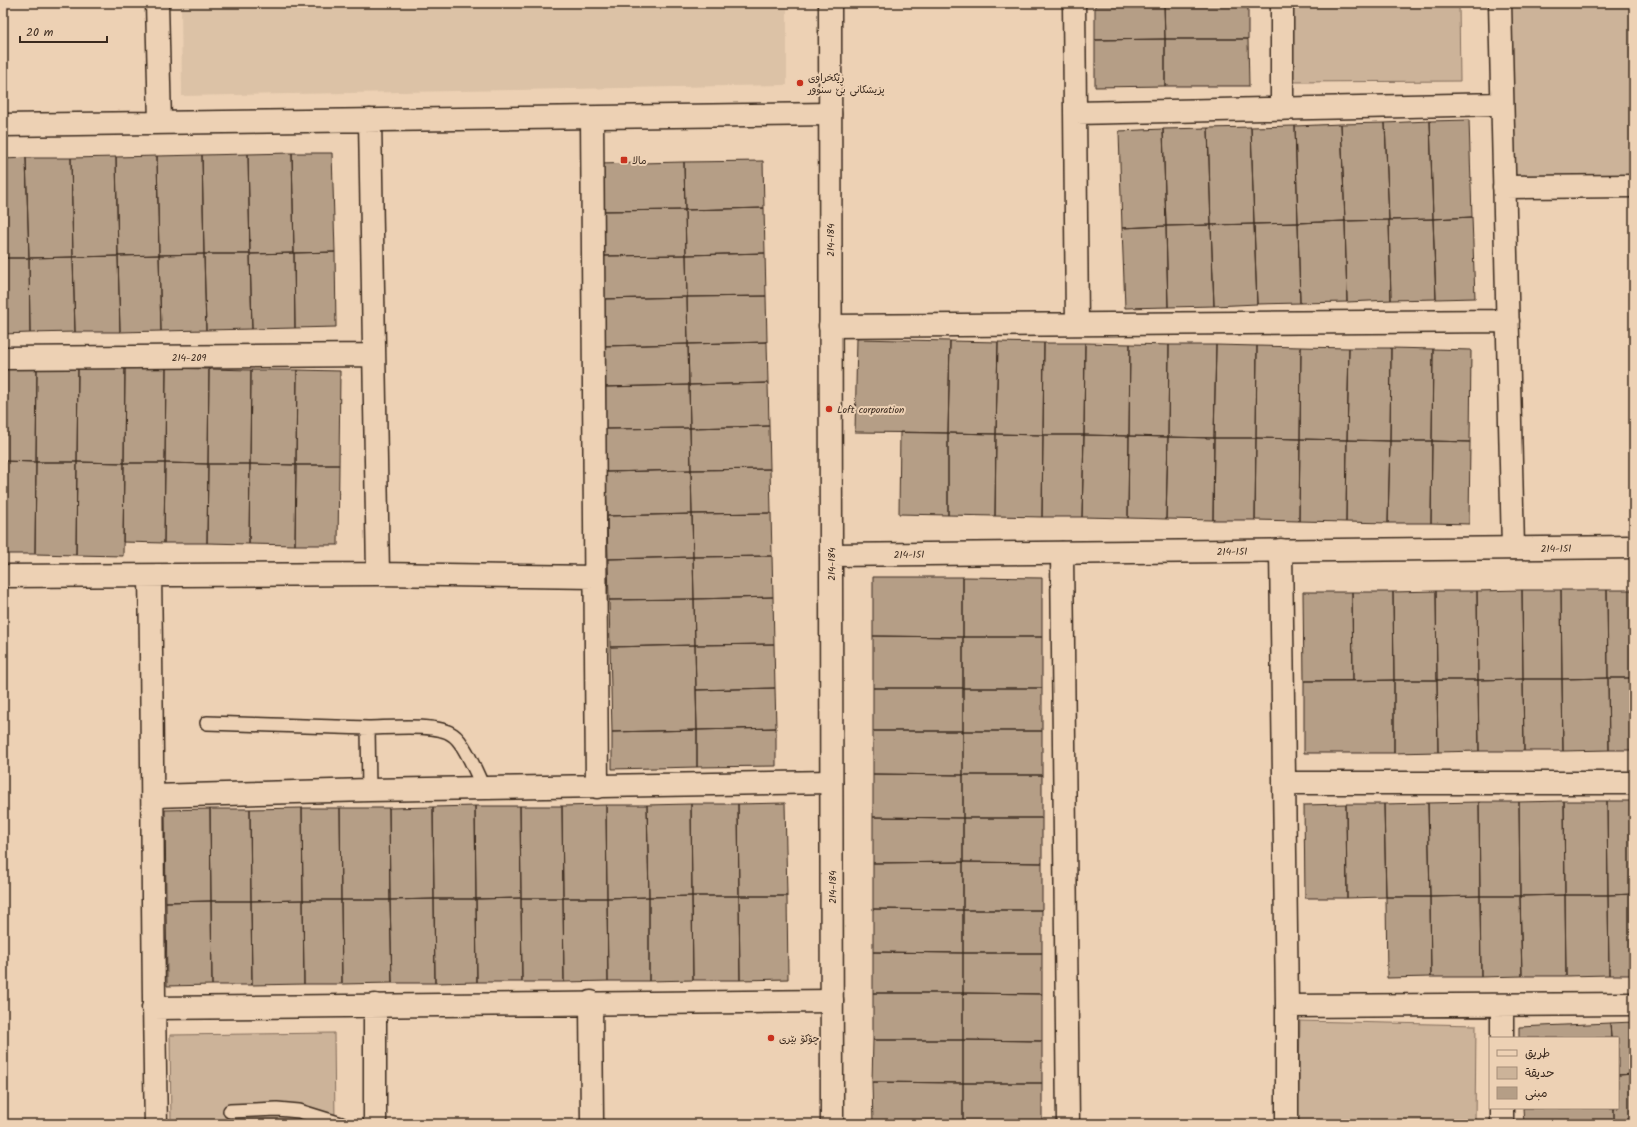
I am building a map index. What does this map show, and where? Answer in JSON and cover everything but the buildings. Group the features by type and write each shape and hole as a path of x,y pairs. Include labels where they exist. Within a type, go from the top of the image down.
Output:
{"street":[{"path":"157,3 160,123"},
{"name":"214-184","path":"830,3 832,1124"},
{"path":"1074,3 1077,324"},
{"path":"1282,3 1282,109"},
{"path":"1500,3 1513,548"},
{"path":"1075,113 1502,104"},
{"path":"3,125 830,114"},
{"path":"592,118 597,787"},
{"path":"370,120 378,574"},
{"path":"1504,187 1634,186"},
{"path":"830,326 1508,321"},
{"name":"214-209","path":"3,358 374,355"},
{"name":"214-151","path":"831,555 1634,547"},
{"path":"1281,550 1288,1006 1288,1124"},
{"path":"1062,553 1068,1124"},
{"path":"3,576 378,574 595,577"},
{"path":"150,576 156,1124"},
{"path":"153,796 369,790 831,782"},
{"path":"1284,783 1634,783"},
{"path":"154,1008 591,1002 832,1001"},
{"path":"591,1002 592,1124"},
{"path":"1288,1006 1634,1004"},
{"path":"375,1005 375,1124"},
{"path":"1502,1005 1502,1037"},
{"path":"1502,1109 1502,1124"}],"lane":[{"path":"207,723 368,728 434,728 453,735 463,747 484,788"},
{"path":"368,728 369,790"},
{"path":"230,1111 277,1109 299,1111 341,1124"}],"shaded area":[{"path":"181,3 787,3 787,85 182,96"}],"green space":[{"path":"1289,3 1459,3 1460,81 1292,82"},
{"path":"1500,3 1634,3 1634,186 1504,187"},
{"path":"1300,1021 1476,1025 1475,1124 1298,1124"},
{"path":"334,1033 335,1124 171,1124 170,1035"}],"place":[{"name":"ڕێکخراوی پزیشکانی بێ سنوور","path":"800,83"},
{"name":"مالا","path":"624,160"},
{"name":"Loft corporation","path":"829,409"},
{"name":"چۆکۆ بێری","path":"771,1038"}]}
